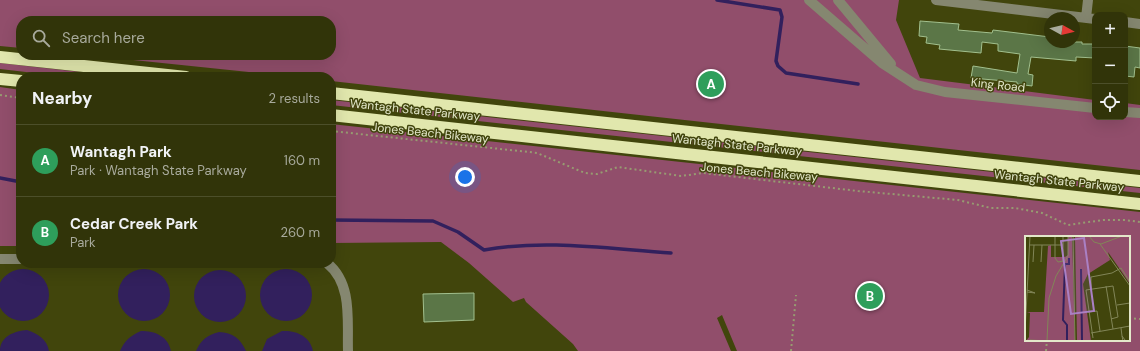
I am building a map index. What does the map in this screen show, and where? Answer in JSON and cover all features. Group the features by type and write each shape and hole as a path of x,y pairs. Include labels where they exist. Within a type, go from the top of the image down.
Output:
{"highway":[{"path":"0,57 16,59"},
{"path":"28,60 140,72"},
{"path":"0,79 16,81"},
{"name":"Wantagh State Parkway","path":"336,94 1140,181"},
{"name":"Wantagh State Parkway","path":"336,116 1140,204"}],"street":[{"name":"King Road","path":"809,0 865,49 901,76 916,85 933,90 1092,108"},
{"name":"King Road","path":"838,0 901,76"},
{"path":"936,0 1091,18 1088,0"},
{"path":"1128,22 1140,24"},
{"path":"1128,112 1140,113"},
{"path":"0,259 16,259"},
{"path":"332,268 343,280 347,297 348,351"}],"path":[{"path":"0,95 16,97"},
{"name":"Jones Beach Bikeway","path":"336,132 537,153 585,173 597,174 618,167 681,176 703,174 958,200 992,208 1015,208 1042,213 1068,225 1104,220 1140,222"},
{"path":"791,351 796,295"},
{"path":"1130,318 1140,319"},
{"path":"1046,351 1047,341"}],"shaded area":[{"path":"0,0 899,0 896,20 920,78 1092,100 1092,120 1128,120 1128,103 1140,105 1140,170 336,82 336,72 248,72 133,60 336,60 336,16 16,16 16,48 0,46"},
{"path":"0,63 80,72 26,72 0,69"},
{"path":"0,87 16,89 16,246 0,246"},
{"path":"336,101 1140,188 1140,193 336,106"},
{"path":"336,125 1140,212 1140,351 737,351 722,315 717,318 731,351 578,351 573,344 526,302 524,298 513,302 469,263 441,242 336,243"},
{"path":"23,269 37,273 45,281 49,295 45,309 33,319 23,321 13,319 1,309 -1,305 -1,285 9,273 13,271"},
{"path":"139,269 149,269 163,276 170,290 170,300 163,314 149,321 139,321 129,317 122,310 118,300 118,290 122,280 129,273"},
{"path":"281,269 291,269 305,276 312,290 312,300 305,314 291,321 281,321 271,317 264,310 260,300 260,290 264,280 271,273"},
{"path":"215,270 225,270 239,277 246,291 246,301 239,315 225,322 215,322 205,318 198,311 194,301 194,291 198,281 205,274"},
{"path":"27,330 35,333 44,340 49,351 0,351 5,338 13,333"},
{"path":"141,331 160,335 167,342 171,351 120,351 128,339"},
{"path":"282,331 302,335 309,341 313,351 262,351 267,339"},
{"path":"219,332 236,337 246,351 196,351 205,338"}],"building":[{"path":"920,21 959,24 958,30 992,33 993,30 1044,36 1044,48 1080,48 1080,42 1082,42 1082,44 1092,44 1092,58 1076,57 1076,61 1031,57 1028,74 1033,75 1032,86 1017,84 1017,82 971,78 973,66 1017,73 1020,54 998,51 998,44 982,42 981,53 939,49 940,45 926,43 927,37 919,36"},
{"path":"1128,46 1140,48 1140,68 1135,67 1134,77 1128,76"},
{"path":"474,293 474,320 424,322 423,294"}],"waterway":[{"path":"717,0 780,10 782,17 776,61 778,66 786,73 858,84"},
{"path":"0,178 16,181"},
{"path":"336,220 433,221 458,232 484,250 530,245 554,245 601,247 671,253"}],"place":[{"name":"Wantagh Park","path":"711,84"},
{"name":"Cedar Creek Park","path":"870,296"}]}
